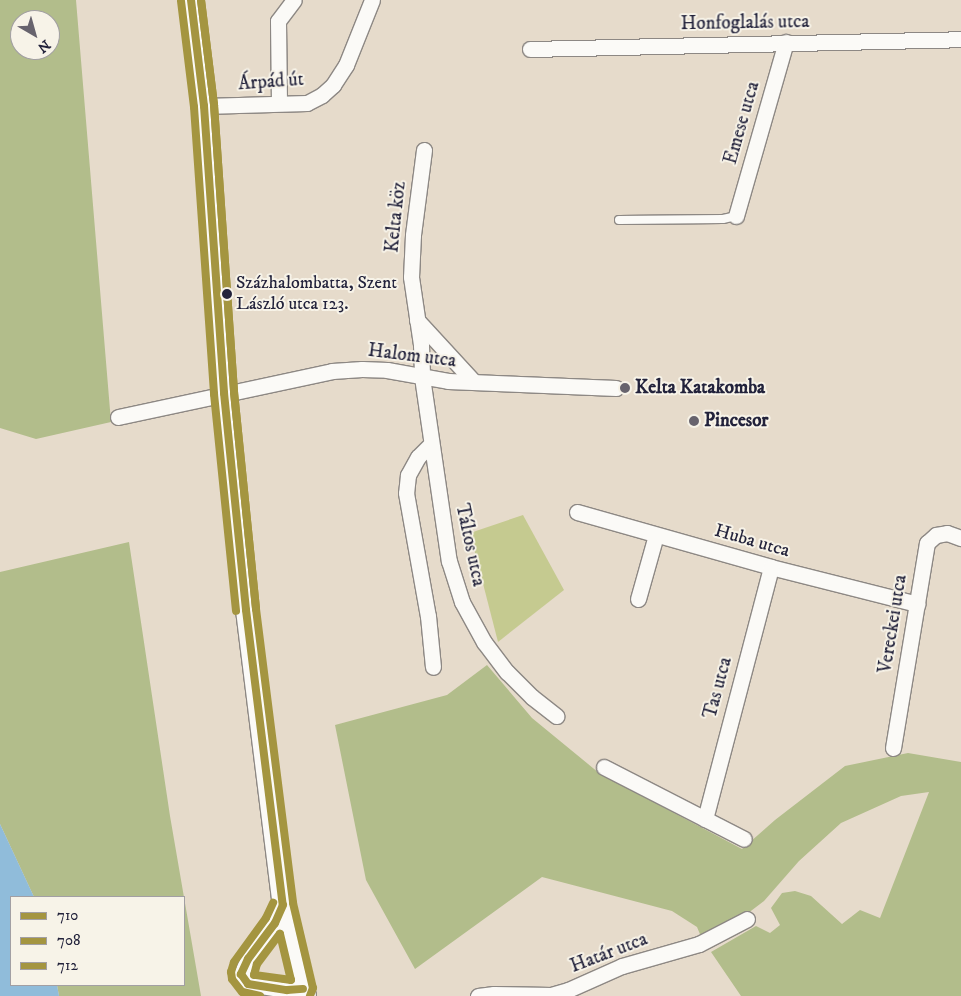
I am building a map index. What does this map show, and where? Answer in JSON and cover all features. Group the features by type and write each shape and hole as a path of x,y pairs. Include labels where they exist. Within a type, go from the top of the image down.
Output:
{"street":[{"path":"191,0 204,106 224,393 246,610 283,905 304,992 248,984 241,974 248,958 275,923 283,905"},
{"path":"279,103 278,21 294,0"},
{"name":"Árpád út","path":"204,106 307,102 322,95 333,85 346,65 372,0"},
{"name":"Honfoglalás utca","path":"530,49 961,39"},
{"name":"Emese utca","path":"736,216 786,42"},
{"name":"Kelta köz","path":"422,378 421,345 416,319 412,268 424,150"},
{"path":"416,319 474,382"},
{"name":"Halom utca","path":"118,417 332,371 387,370 422,378 616,388"},
{"name":"Táltos utca","path":"422,378 449,561 462,602 484,642 507,672 532,697 556,716"},
{"path":"431,444 418,457 408,475 406,493 428,616 433,667"},
{"name":"Huba utca","path":"577,512 771,568 917,604"},
{"name":"Vereckei utca","path":"893,748 927,542 936,536 947,534 961,538"},
{"path":"638,598 656,535"},
{"name":"Tas utca","path":"704,819 771,568"},
{"path":"604,767 744,839"},
{"name":"Határ utca","path":"478,996 494,994 551,994 568,990 622,966 699,944 747,919"}],"lane":[{"path":"619,220 723,219 736,216"}],"green space":[{"path":"0,0 76,0 111,422 36,439 0,428"},
{"path":"523,515 564,590 498,642 470,533"},
{"path":"129,542 184,896 34,896 0,824 0,572"},
{"path":"487,665 532,718 599,773 742,849 775,820 845,766 908,753 961,762 961,996 741,996 711,952 756,926 770,933 780,925 771,908 782,893 795,891 811,896 842,924 860,910 880,918 929,792 901,796 841,823 799,861 764,901 739,920 702,939 697,927 672,911 542,877 415,969 366,880 335,725 447,695"},
{"path":"185,903 201,996 59,996 57,986 185,986"}],"water":[{"path":"0,824 34,896 10,896 10,986 57,986 59,996 0,996"}],"transit line":[{"name":"710","path":"191,0 204,106 224,393 246,610 283,905 275,923 248,959 241,974 248,984 287,990 303,989"},
{"name":"708","path":"201,0 214,105 234,392 256,609"},
{"name":"712","path":"201,0 214,105 234,392 256,609 293,903 313,988 310,996"},
{"name":"708","path":"181,1 194,107 214,394 236,611"},
{"name":"712","path":"260,996 242,992 232,979 231,972 234,962 266,918 273,903"},
{"name":"708","path":"280,934 291,980 254,975 257,964 280,934"}],"place":[{"name":"Százhalombatta, Szent László utca 123.","path":"227,294"},
{"name":"Kelta Katakomba","path":"625,388"},
{"name":"Pincesor","path":"694,421"}]}
